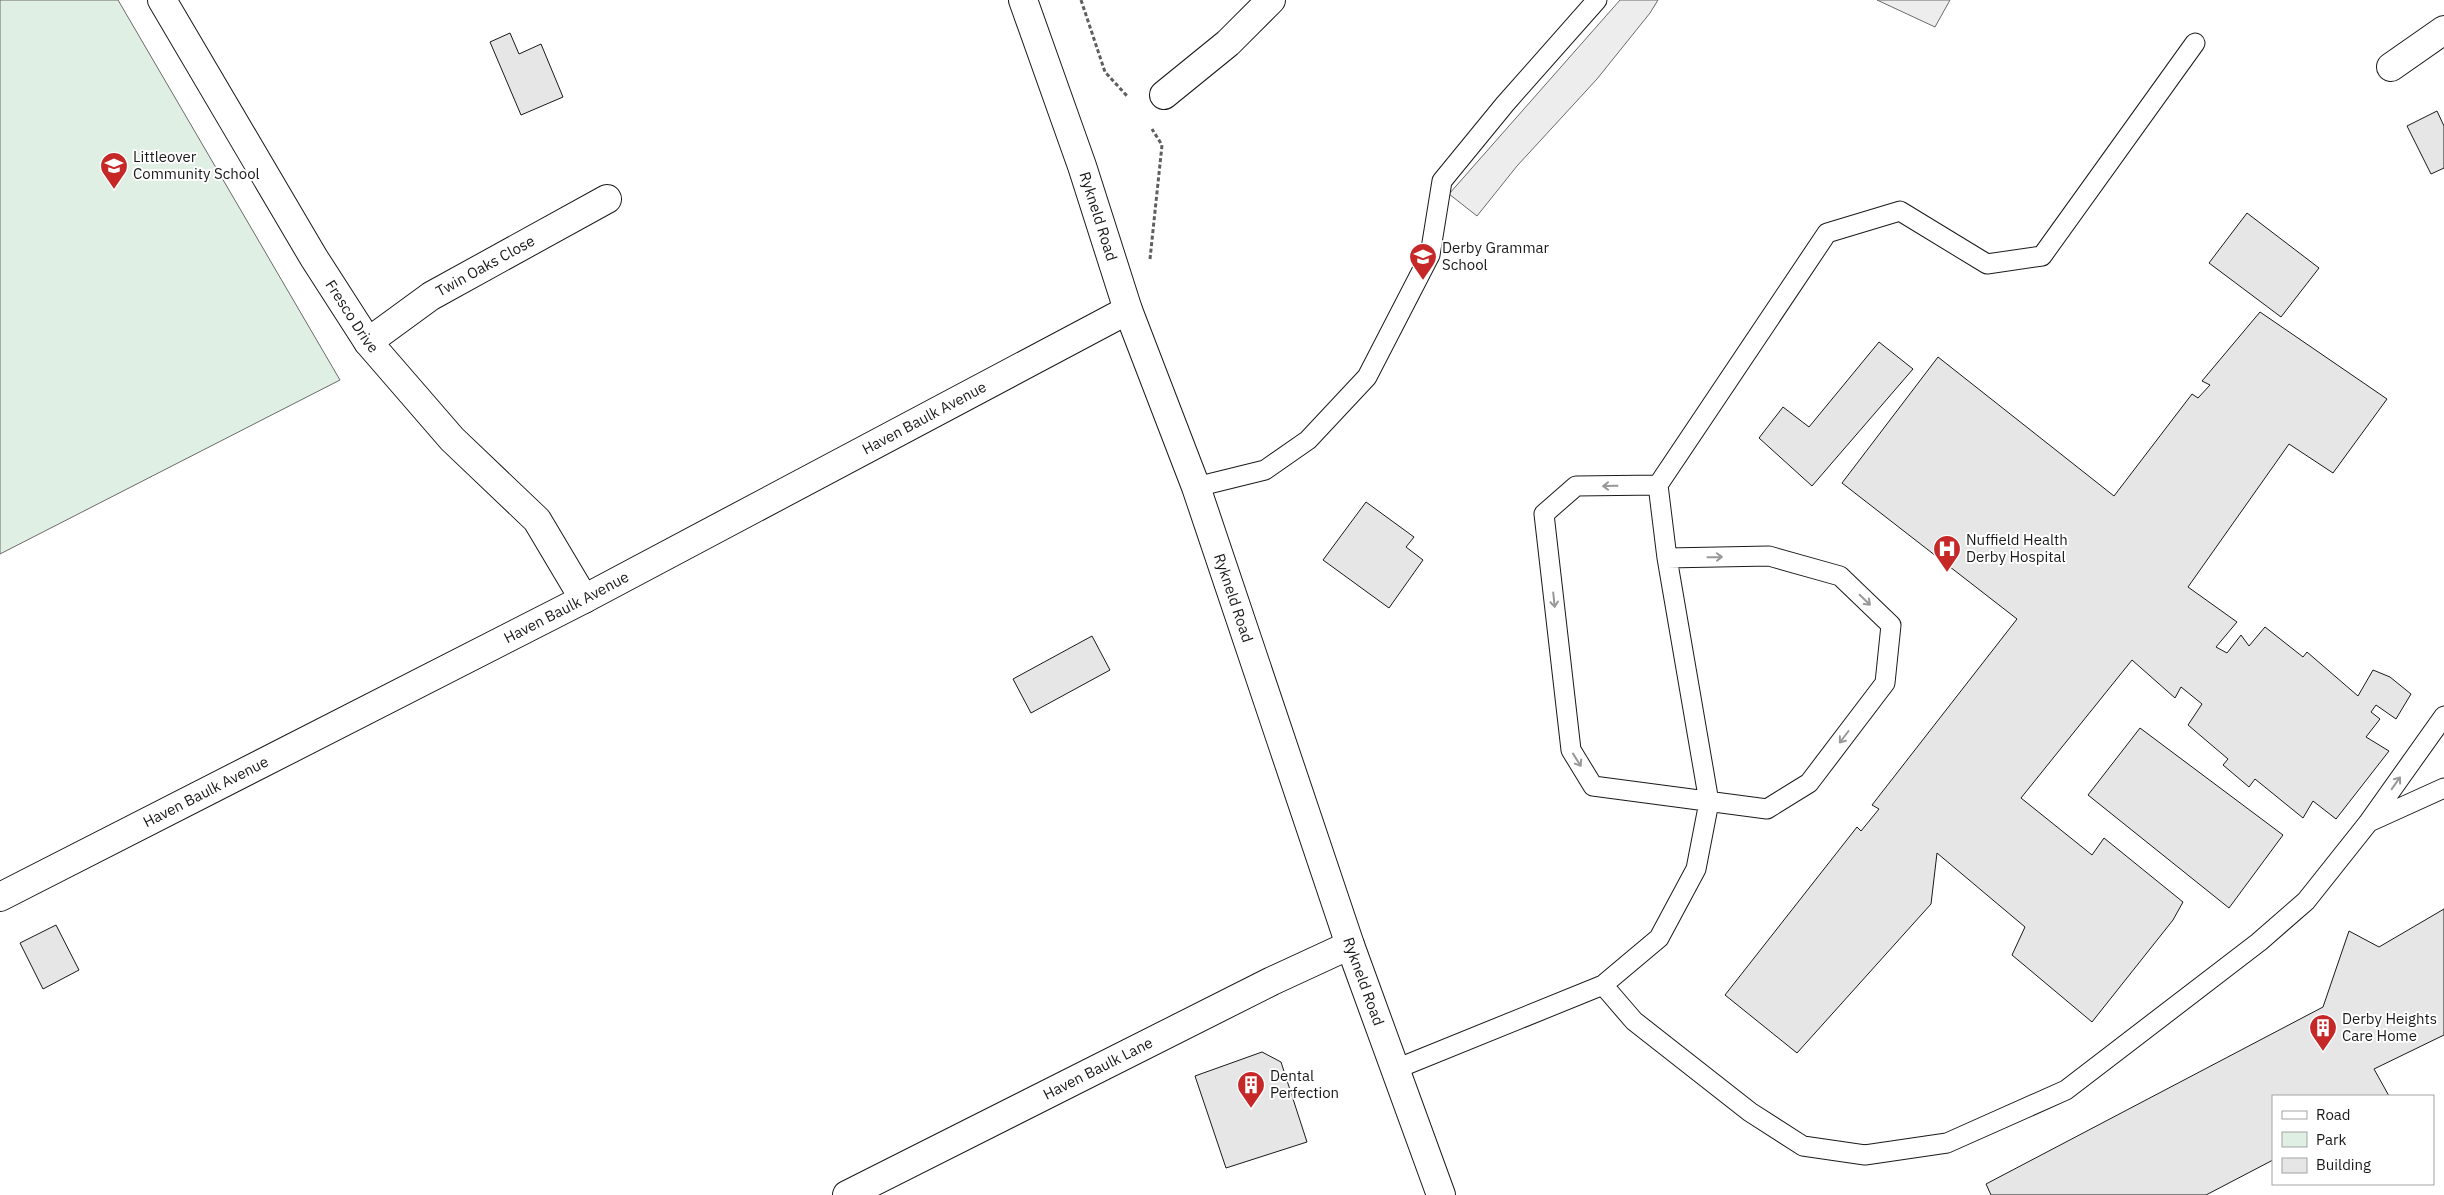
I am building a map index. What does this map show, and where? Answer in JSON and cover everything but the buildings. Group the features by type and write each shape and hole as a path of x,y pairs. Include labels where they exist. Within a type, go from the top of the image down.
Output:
{"street":[{"name":"Fresco Drive","path":"162,0 309,250 368,342 452,439 537,520 584,599"},
{"name":"Rykneld Road","path":"1023,0 1082,166 1128,310 1196,487 1350,945 1441,1195"},
{"path":"1164,95 1228,43 1271,0"},
{"path":"2391,67 2444,30"},
{"name":"Twin Oaks Close","path":"368,342 431,296 607,199"},
{"name":"Haven Baulk Avenue","path":"0,897 584,599 1128,310"},
{"name":"Haven Baulk Lane","path":"847,1195 1272,981 1350,945"}],"lane":[{"path":"1196,487 1265,470 1308,440 1367,377 1430,255 1442,181 1505,104 1597,0"},
{"path":"1396,1069 1603,985 1659,938 1696,868 1709,802 1666,558 1658,485 1827,233 1900,211 1987,264 2042,256 2195,43"},
{"path":"1658,485 1576,486 1544,514 1571,750 1593,786 1767,809 1809,784 1886,682 1891,625 1840,576 1769,556 1666,558"},
{"path":"1603,985 1634,1021 1750,1112 1803,1146 1865,1155 1947,1143 2066,1090 2259,942 2306,901 2368,823 2444,716"},
{"path":"2368,823 2444,788"}],"path":[{"path":"1081,0 1105,72 1143,113 1162,145 1152,254 1128,310"},
{"path":"1143,113 1164,95"}],"green space":[{"name":"Littleover Community School","path":"0,0 118,0 340,380 0,554"}],"shaded area":[{"path":"1620,0 1658,0 1650,13 1597,79 1517,166 1477,216 1449,194"},
{"path":"1877,0 1950,0 1935,27"}],"place":[{"name":"Littleover Community School","path":"114,190"},
{"name":"Derby Grammar School","path":"1423,281"},
{"name":"Nuffield Health Derby Hospital","path":"1947,573"},
{"name":"Derby Heights Care Home","path":"2323,1052"},
{"name":"Dental Perfection","path":"1251,1109"}]}
